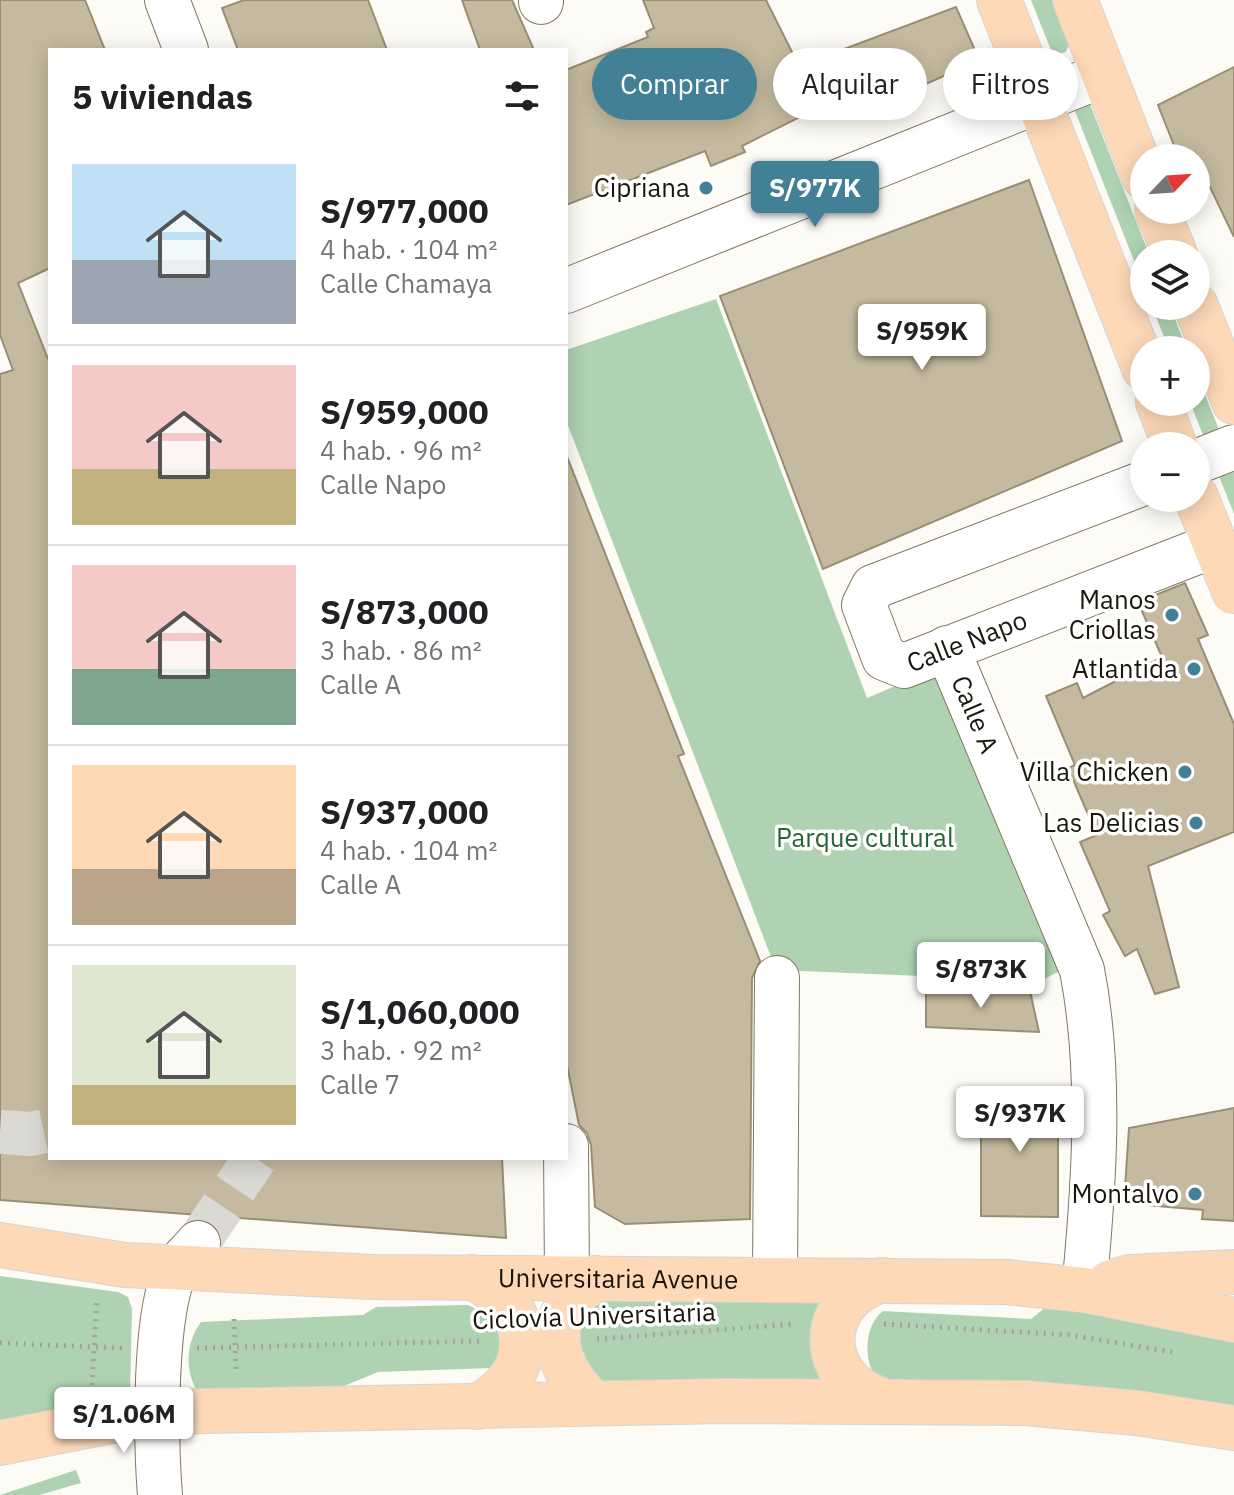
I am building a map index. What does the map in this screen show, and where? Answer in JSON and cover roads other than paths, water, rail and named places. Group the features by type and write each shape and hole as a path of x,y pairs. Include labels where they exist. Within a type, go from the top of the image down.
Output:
{"main road":[{"path":"999,0 1017,48"},
{"path":"1075,0 1131,144"},
{"path":"1045,120 1131,336"},
{"path":"1202,320 1234,402"},
{"path":"1202,512 1234,591"},
{"name":"Universitaria Avenue","path":"0,1245 125,1265 187,1255 373,1277 1006,1282 1084,1290 1234,1320"},
{"path":"1084,1290 1130,1277 1234,1272"},
{"path":"471,1277 491,1286 506,1300 517,1318 539,1339 574,1385 593,1403"},
{"path":"476,1407 496,1397 511,1381 520,1361 580,1289 581,1279"},
{"path":"879,1399 857,1389 840,1369 832,1345 836,1320 848,1298 882,1280"},
{"path":"0,1443 158,1412 879,1399 1025,1403 1137,1413 1234,1428"}],"street":[{"path":"167,0 185,48"},
{"path":"1078,85 1103,75"},
{"path":"568,290 990,120"},
{"path":"1210,456 1234,447"},
{"name":"Calle Napo","path":"1130,488 873,587 868,592 865,612 880,652 889,663 904,666 1215,545"},
{"name":"Calle A","path":"947,648 1082,970 1093,1027 1084,1290"},
{"path":"775,1278 777,978"},
{"path":"568,1160 581,1279"},
{"path":"160,1495 160,1349 187,1255"}],"tunnel":[{"path":"0,1132 31,1134 48,1130"},
{"path":"198,1243 254,1160"}],"place":[{"name":"Cipriana","path":"706,188"},
{"name":"Manos Criollas","path":"1172,615"},
{"name":"Atlantida","path":"1194,669"},
{"name":"Villa Chicken","path":"1185,772"},
{"name":"Las Delicias","path":"1196,823"},
{"name":"Montalvo","path":"1195,1194"}],"park label":[{"name":"Parque cultural","path":"865,838"}]}
